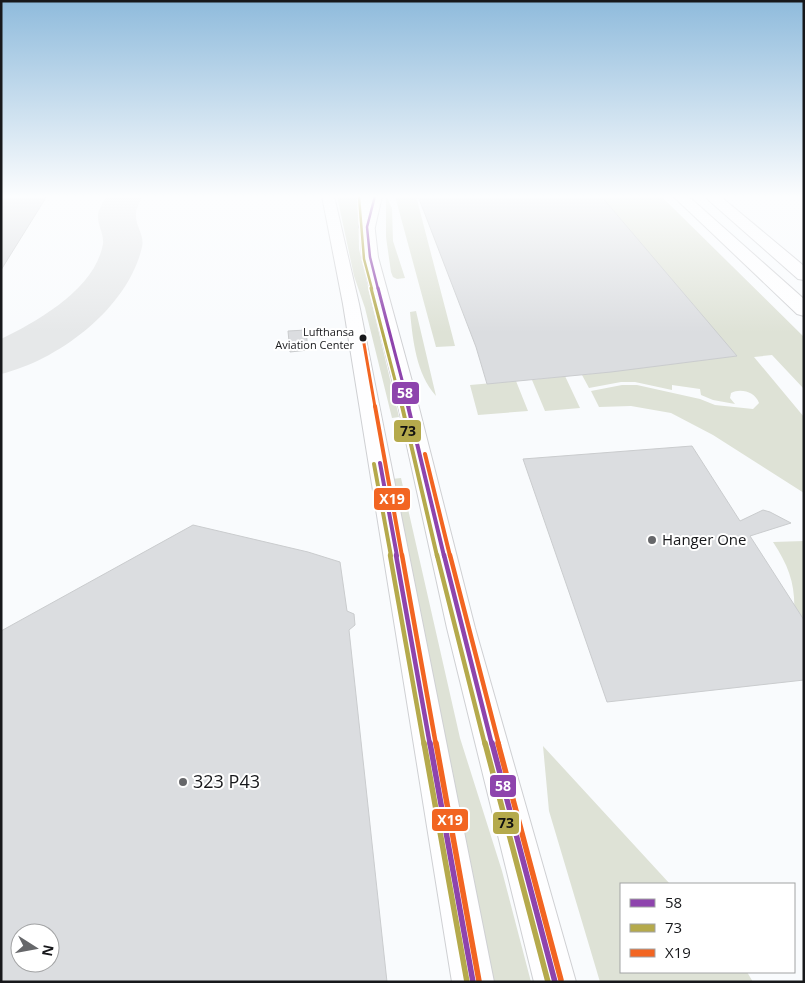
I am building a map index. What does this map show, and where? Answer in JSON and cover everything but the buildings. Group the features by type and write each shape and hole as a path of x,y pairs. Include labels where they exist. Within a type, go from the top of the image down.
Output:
{"highway":[{"path":"730,242 804,310"},
{"path":"766,242 804,274"}],"street":[{"path":"338,242 351,304 473,982"},
{"path":"368,242 370,257 406,396 442,550 555,982"}],"shaded area":[{"path":"347,242 359,242 399,417 392,418 365,308 354,276"},
{"path":"387,242 393,242 405,278 397,279 393,277"},
{"path":"407,242 428,242 455,346 436,347"},
{"path":"640,242 708,242 804,337 804,389 772,355 754,357 804,417 804,493 713,435 671,413 631,406 599,407 591,391 622,385 637,385 700,399 715,405 753,409 759,403 751,394 743,391 731,393 730,398 735,404 713,400 701,395 700,389 672,385 672,390 635,382 621,382 589,388 582,375 736,356"},
{"path":"416,311 436,396 424,377 417,356 410,312"},
{"path":"565,376 580,408 545,411 532,380"},
{"path":"516,381 528,411 478,415 470,385"},
{"path":"401,478 460,738 502,871 531,982 489,982 392,479"},
{"path":"804,541 804,624 794,617 794,596 791,578 784,560 773,542"},
{"path":"543,746 669,883 620,883 620,973 748,973 753,982 600,982 549,811"}],"taxiway":[{"path":"1,359 39,340 74,316 90,301 114,267 123,242"}],"transit line":[{"name":"73","path":"363,242 364,259 400,398 455,630 548,982"},
{"name":"58","path":"368,242 370,257 406,396 461,628 555,982"},
{"name":"X19","path":"363,338 479,981"},
{"name":"X19","path":"425,454 467,626 561,980"},
{"name":"58","path":"380,463 473,982"},
{"name":"73","path":"374,464 467,982"}],"place":[{"name":"Lufthansa Aviation Center","path":"363,338"},
{"name":"Hanger One","path":"652,540"},
{"name":"323 P43","path":"183,782"}]}
